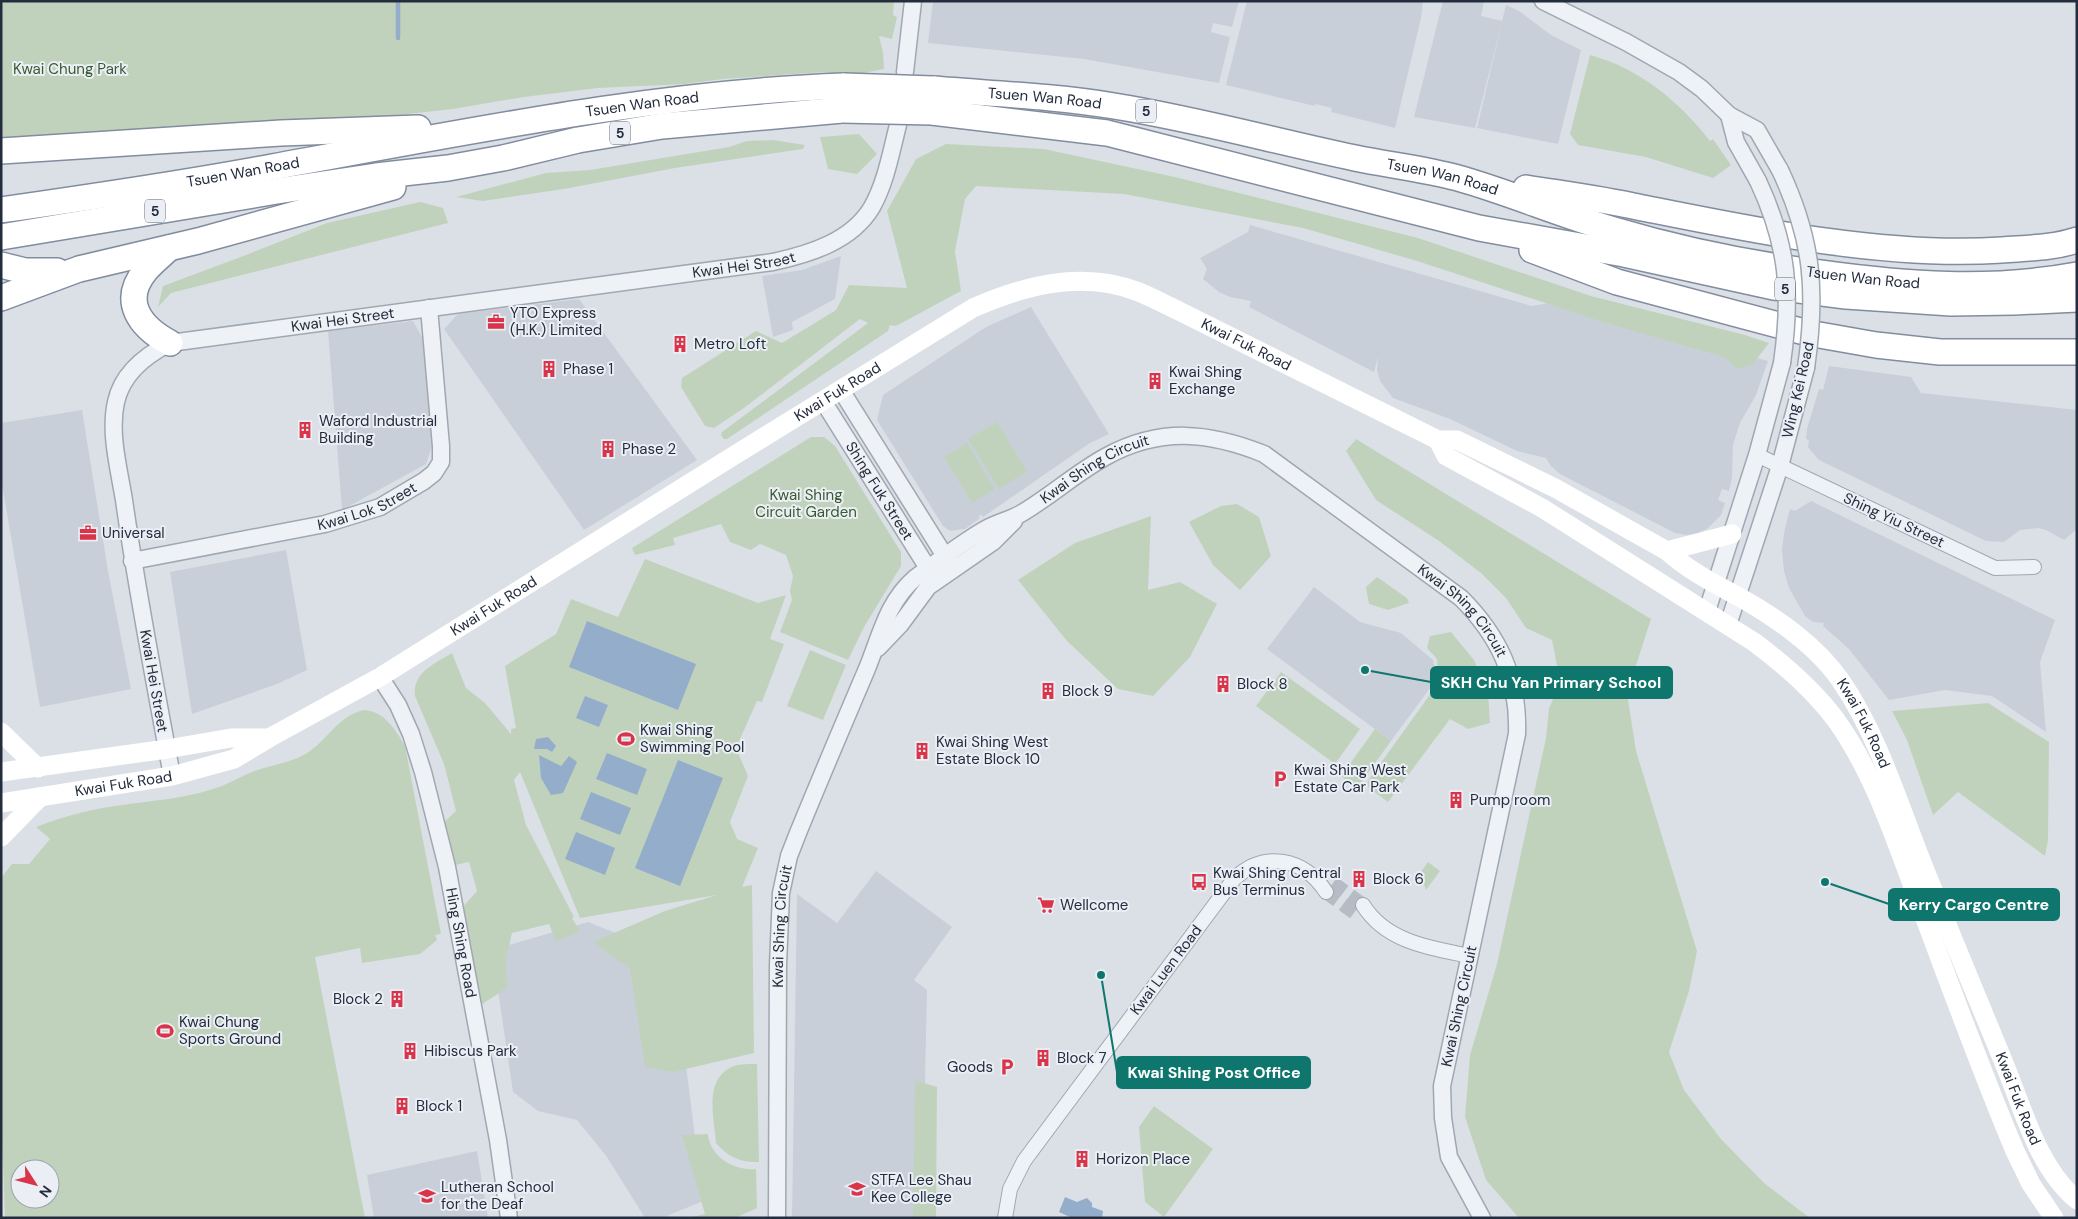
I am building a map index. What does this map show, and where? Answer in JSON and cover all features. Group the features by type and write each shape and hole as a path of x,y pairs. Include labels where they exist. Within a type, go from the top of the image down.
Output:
{"highway":[{"name":"Tsuen Wan Road","path":"1,210 191,182 463,131 723,93 933,101 1044,97 1111,105 1197,120 1354,158 1456,178 1614,230 1702,253 1777,267 1866,279 1947,285 2009,285 2077,275"},
{"name":"Tsuen Wan Road","path":"1,237 286,189 448,168 503,158 578,140 843,98"},
{"name":"Tsuen Wan Road","path":"933,101 1107,133 1479,228 1624,254 1774,288 1846,296 1951,303 2077,299"},
{"path":"2,151 363,129 427,127 463,131"},
{"path":"1,298 79,269 169,248 379,192 421,179 448,168"},
{"path":"1456,178 1624,204 1795,236 1904,250 1975,252 2044,247 2077,240"},
{"path":"1479,228 1617,282 1808,333 1876,345 1940,352 2077,352"},
{"path":"169,248 146,271 138,282 134,294 137,314 142,322 156,335 170,343"},
{"path":"1,265 25,271 79,269"}],"main road":[{"name":"Kwai Fuk Road","path":"1,802 40,798 172,776 234,759 380,678 973,308 1005,294 1034,286 1062,282 1103,283 1135,291 1178,310 1438,440 1457,440 1555,488 1667,552 1683,566 1773,617 1807,644 1828,666 1854,702 1878,749 1964,968 2046,1164 2069,1194 2077,1200"},
{"name":"Kwai Fuk Road","path":"1438,440 1446,456 1542,508 1728,625 1787,667 1803,682 1835,720 1860,758 1886,817 2015,1151 2031,1184 2054,1218"},
{"path":"1667,552 1732,534"},
{"path":"1,732 38,768"},
{"name":"Kwai Fuk Road","path":"1,772 167,749 231,738 269,738"},
{"path":"1,837 40,798"}],"street":[{"path":"905,72 914,1"},
{"name":"Wing Kei Road","path":"1543,1 1626,42 1679,72 1702,89 1729,115 1757,130 1780,170 1801,220 1812,284 1812,326 1806,368 1780,466 1728,625"},
{"name":"Wing Kei Road","path":"1707,611 1757,455 1782,363 1788,324 1788,286 1777,226 1758,181 1736,142 1729,115"},
{"name":"Kwai Hei Street","path":"172,776 132,561 113,428 116,402 122,385 138,364 153,351 170,343 774,262 800,256 842,237 858,224 872,207 886,174 898,125"},
{"name":"Kwai Lok Street","path":"132,561 325,524 380,507 434,473 441,462 441,446 429,308"},
{"name":"Shing Fuk Street","path":"841,390 949,563"},
{"name":"Shing Fuk Street","path":"823,401 932,574"},
{"name":"Kwai Shing Circuit","path":"778,1218 778,966 781,893 789,856 874,652 886,615 907,584 932,574 949,563 984,530 1020,514 1105,456 1153,439 1181,435 1209,436 1236,443 1264,454 1461,598 1485,624 1496,643 1514,686 1518,709 1517,734 1442,1086 1443,1118 1450,1157 1482,1218"},
{"name":"Shing Yiu Street","path":"1757,455 1995,568 2034,567"},
{"name":"Hing Shing Road","path":"380,678 398,705 411,734 423,772 447,868 498,1140 509,1218"},
{"name":"Kwai Luen Road","path":"1006,1218 1010,1189 1024,1161 1234,878 1245,868 1271,861 1282,861 1305,870 1329,887"},
{"path":"1360,910 1397,937 1412,943 1470,956"}],"shaded area":[{"path":"933,1 1239,1 1232,27 1213,23 1211,32 1230,37 1219,83 1084,59 928,43"},
{"path":"1247,1 1423,1 1421,18 1395,128 1331,112 1332,108 1315,104 1315,106 1226,85"},
{"path":"1443,1 1484,1 1481,16 1502,21 1506,5 1519,11 1551,35 1581,50 1558,144 1477,128 1502,22 1475,128 1414,117"},
{"path":"1250,225 1532,306 1560,301 1768,361 1756,395 1740,423 1733,445 1732,478 1729,491 1722,489 1718,500 1725,503 1721,515 1708,528 1698,533 1686,535 1675,533 1560,474 1551,466 1546,458 1517,451 1450,419 1393,398 1380,381 1377,370 1378,357 1374,372 1249,307 1251,301 1230,297 1219,292 1203,279 1207,269 1200,258 1248,232"},
{"path":"841,256 835,299 792,322 793,330 773,337 762,276 802,270"},
{"path":"579,299 697,460 584,530 444,329 458,314"},
{"path":"1031,307 1109,434 1090,443 983,517 979,516 979,519 965,529 950,531 943,526 877,420 883,395 986,327"},
{"path":"413,321 428,348 435,437 426,464 342,510 328,331"},
{"path":"1829,366 1911,377 1921,393 2077,410 2077,529 2064,540 2046,530 2038,528 2020,530 2004,542 1986,541 1819,460 1808,447 1809,440 1806,439 1807,429 1819,389 1823,390"},
{"path":"82,410 108,571 131,689 40,707 1,478 1,423"},
{"path":"1811,501 2055,620 2040,662 2046,732 1992,696 1945,690 1889,700 1849,649 1823,626 1824,623 1813,622 1805,616 1789,588 1784,571 1782,550 1790,509 1795,511"},
{"path":"286,550 307,670 277,684 192,714 170,572"},
{"path":"1314,587 1360,622 1401,633 1433,660 1436,680 1391,741 1267,649"},
{"path":"876,871 952,927 914,980 927,990 922,1218 792,1218 797,894 837,923"},
{"path":"588,922 638,942 686,1065 703,1201 662,1218 645,1218 607,1157 577,1120 538,1111 513,1092 492,950"},
{"name":"Lutheran School for the Deaf","path":"477,1151 488,1218 374,1218 367,1175"}],"green space":[{"name":"Kwai Chung Park","path":"1,1 894,1 893,15 897,17 892,39 879,36 883,52 884,69 854,75 824,72 723,79 685,84 598,88 524,97 453,109 362,119 27,140 15,136 15,143 1,143"},
{"path":"1590,55 1625,68 1657,88 1698,126 1710,141 1713,139 1731,165 1713,178 1646,157 1578,145 1570,134"},
{"path":"859,134 877,154 857,174 828,169 820,137"},
{"path":"773,140 805,145 803,149 675,168 564,189 483,201 456,197 546,173 590,170 729,147 747,141"},
{"path":"946,144 1044,149 1175,177 1418,238 1591,296 1745,335 1769,343 1753,364 1737,369 1724,357 1603,322 1417,261 1303,228 1124,194 976,186 965,199 955,251 961,291 896,326 890,325 888,331 727,439 724,439 721,435 722,432 868,323 860,319 744,408 714,428 705,426 681,387 682,378 756,331 782,343 836,310 849,285 907,288 887,211 916,159"},
{"path":"420,202 443,208 448,223 171,293 158,307 163,286 327,223"},
{"path":"997,422 1027,471 999,489 968,439"},
{"name":"Kwai Shing Circuit Garden","path":"811,437 824,437 835,446 901,552 901,566 864,627 848,660 780,632 792,600 790,591 793,576 786,555 760,544 751,550 730,542 721,524 673,538 675,545 635,555 632,548"},
{"path":"1356,439 1651,619 1627,693 1636,751 1697,951 1689,991 1669,1052 1684,1090 1721,1139 1764,1183 1810,1218 1519,1218 1486,1180 1465,1117 1470,1055 1497,964 1546,738 1549,709 1560,681 1552,640 1526,628 1506,598 1481,573 1439,541 1376,500 1346,451"},
{"path":"967,443 995,489 972,503 944,457"},
{"path":"1237,504 1259,517 1271,556 1240,590 1213,565 1189,522 1221,506"},
{"path":"1151,516 1148,590 1180,582 1217,604 1190,657 1153,696 1118,689 1067,641 1018,580 1075,543"},
{"name":"Kwai Shing Swimming Pool","path":"645,559 758,603 786,595 770,639 784,644 762,702 757,701 736,748 748,776 730,822 737,839 758,848 742,887 752,885 754,1053 673,1072 645,1067 630,969 593,942 665,911 717,895 580,918 520,772 514,780 526,825 580,931 556,942 549,924 512,933 506,959 507,988 479,1006 461,909 477,891 469,862 455,865 441,825 456,811 444,764 415,696 417,681 421,675 432,665 452,653 466,688 485,703 511,734 511,729 516,728 505,666 556,634 571,599 618,617"},
{"path":"1377,577 1407,598 1409,603 1388,610 1369,604 1366,587"},
{"path":"1451,632 1474,660 1488,692 1490,723 1468,729 1450,719 1388,802 1365,785 1439,682 1437,659 1427,648 1430,636"},
{"path":"810,650 846,665 823,720 787,706"},
{"path":"1281,672 1360,729 1335,764 1256,706"},
{"path":"1988,703 2049,742 2048,840 2045,856 1958,792 1933,815 1907,740 1892,711"},
{"name":"Kwai Chung Sports Ground","path":"364,710 378,714 389,722 405,746 441,934 435,935 437,940 420,954 362,963 360,948 315,957 365,1218 5,1218 1,1105 1,878 12,864 29,864 50,839 36,827 93,810 211,790 253,772 305,754 347,717"},
{"path":"1375,729 1391,741 1357,788 1341,776"},
{"path":"1428,862 1440,871 1426,890 1420,873"},
{"path":"757,1064 759,1162 752,1162 735,1158 716,1143 713,1099 718,1079 724,1072 736,1065"},
{"path":"915,1080 937,1087 936,1218 913,1218"},
{"path":"1154,1106 1213,1149 1164,1217 1145,1202 1139,1127"},
{"path":"708,1134 713,1149 724,1161 740,1168 756,1169 757,1208 735,1218 688,1218 705,1214 682,1135"}],"water":[{"path":"587,621 696,664 678,710 569,667"},
{"path":"585,696 608,705 599,727 576,718"},
{"path":"548,737 556,746 552,752 547,749 534,749 536,739"},
{"path":"607,753 647,769 637,795 596,779"},
{"path":"539,755 561,766 569,756 577,762 563,793 551,795 541,778"},
{"path":"678,760 723,778 680,886 635,868"},
{"path":"591,792 631,808 620,835 580,819"},
{"path":"576,832 615,848 605,875 565,859"},
{"path":"1065,1197 1077,1202 1087,1198 1092,1203 1092,1207 1103,1211 1102,1218 1072,1218 1059,1212"}],"waterway":[{"path":"398,1 398,38"}],"tunnel":[{"path":"1333,883 1363,905"},
{"path":"1326,892 1356,914"}],"place":[{"name":"YTO Express (H.K.) Limited","path":"496,322"},
{"name":"Metro Loft","path":"680,344"},
{"name":"Phase 1","path":"549,369"},
{"name":"Kwai Shing Exchange","path":"1155,381"},
{"name":"Waford Industrial Building","path":"305,430"},
{"name":"Phase 2","path":"608,449"},
{"name":"Universal","path":"88,533"},
{"name":"SKH Chu Yan Primary School","path":"1365,670"},
{"name":"Block 8","path":"1223,684"},
{"name":"Block 9","path":"1048,691"},
{"name":"Kwai Shing Swimming Pool","path":"626,739"},
{"name":"Kwai Shing West Estate Block 10","path":"922,751"},
{"name":"Kwai Shing West Estate Car Park","path":"1280,779"},
{"name":"Pump room","path":"1456,800"},
{"name":"Block 6","path":"1359,879"},
{"name":"Kwai Shing Central Bus Terminus","path":"1199,882"},
{"name":"Kerry Cargo Centre","path":"1825,882"},
{"name":"Wellcome","path":"1046,905"},
{"name":"Kwai Shing Post Office","path":"1101,975"},
{"name":"Block 2","path":"397,999"},
{"name":"Kwai Chung Sports Ground","path":"165,1031"},
{"name":"Hibiscus Park","path":"410,1051"},
{"name":"Block 7","path":"1043,1058"},
{"name":"Goods","path":"1007,1067"},
{"name":"Block 1","path":"402,1106"},
{"name":"Horizon Place","path":"1082,1159"},
{"name":"STFA Lee Shau Kee College","path":"857,1189"},
{"name":"Lutheran School for the Deaf","path":"427,1196"}]}
